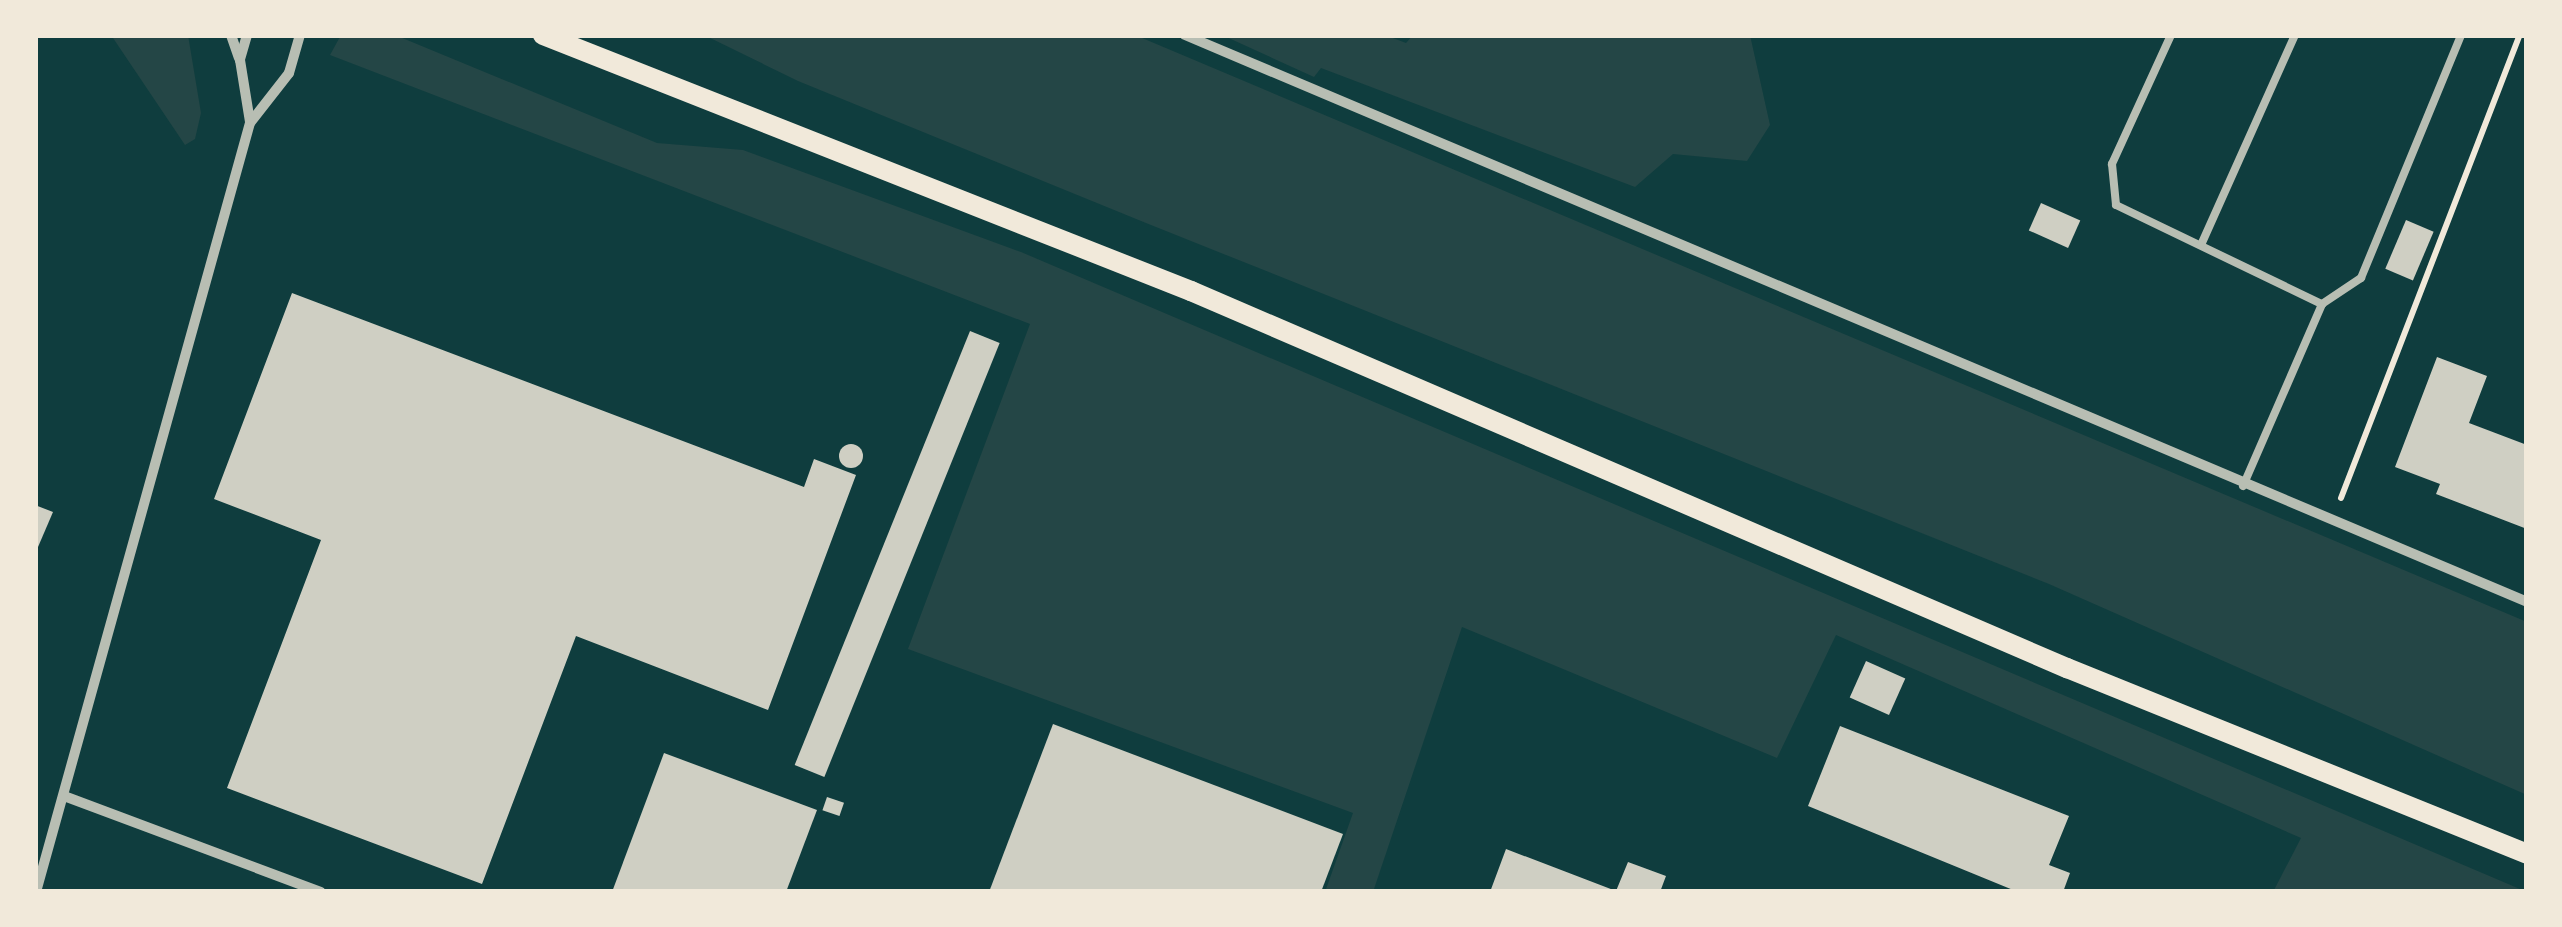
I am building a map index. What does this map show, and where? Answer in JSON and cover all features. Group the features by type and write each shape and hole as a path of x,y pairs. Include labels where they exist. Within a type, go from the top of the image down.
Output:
{"main road":[{"path":"543,35 1191,292 2066,668 2527,854"}],"street":[{"path":"231,35 240,60 250,123"},
{"path":"240,60 248,35"},
{"path":"36,892 250,123 289,72 300,35"},
{"path":"1184,35 2242,486 2527,602"},
{"path":"64,796 320,892"}],"lane":[{"path":"2172,35 2112,164 2116,205 2322,304"},
{"path":"2201,245 2294,35"},
{"path":"2242,486 2322,304 2361,278 2461,35"}],"path":[{"path":"2332,522 2520,35"}],"shaded area":[{"path":"111,35 188,35 201,113 195,139 185,145"},
{"path":"341,35 395,35 657,143 743,150 1021,252 2527,892 2273,892 2301,838 1836,635 1777,758 1462,627 1373,892 1325,892 1353,813 908,649 1030,324 330,55"},
{"path":"704,35 1135,35 2527,622 2527,795 2049,584 798,81"},
{"path":"1222,35 1385,35 1406,43 1413,35 1750,35 1770,125 1747,161 1673,154 1635,187 1321,68 1314,77"}],"building":[{"path":"2041,203 2080,220 2068,248 2029,230"},
{"path":"2406,220 2434,232 2413,281 2385,269"},
{"path":"292,293 804,487 814,459 856,475 768,710 576,636 482,884 227,788 321,540 214,499"},
{"path":"970,331 1000,343 824,777 795,765"},
{"path":"2437,357 2487,376 2469,423 2527,445 2527,529 2436,494 2440,484 2395,467"},
{"path":"851,444 860,447 860,465 851,468 842,465 839,456 842,447"},
{"path":"35,505 53,512 35,554"},
{"path":"1866,661 1905,678 1889,715 1850,698"},
{"path":"1053,724 1343,834 1321,892 989,892"},
{"path":"1840,726 2069,816 2049,865 2070,873 2063,892 2018,892 1808,806"},
{"path":"664,753 817,810 786,892 612,892"},
{"path":"827,797 844,803 839,816 822,810"},
{"path":"1506,849 1616,891 1628,862 1666,876 1660,892 1490,892"}]}
